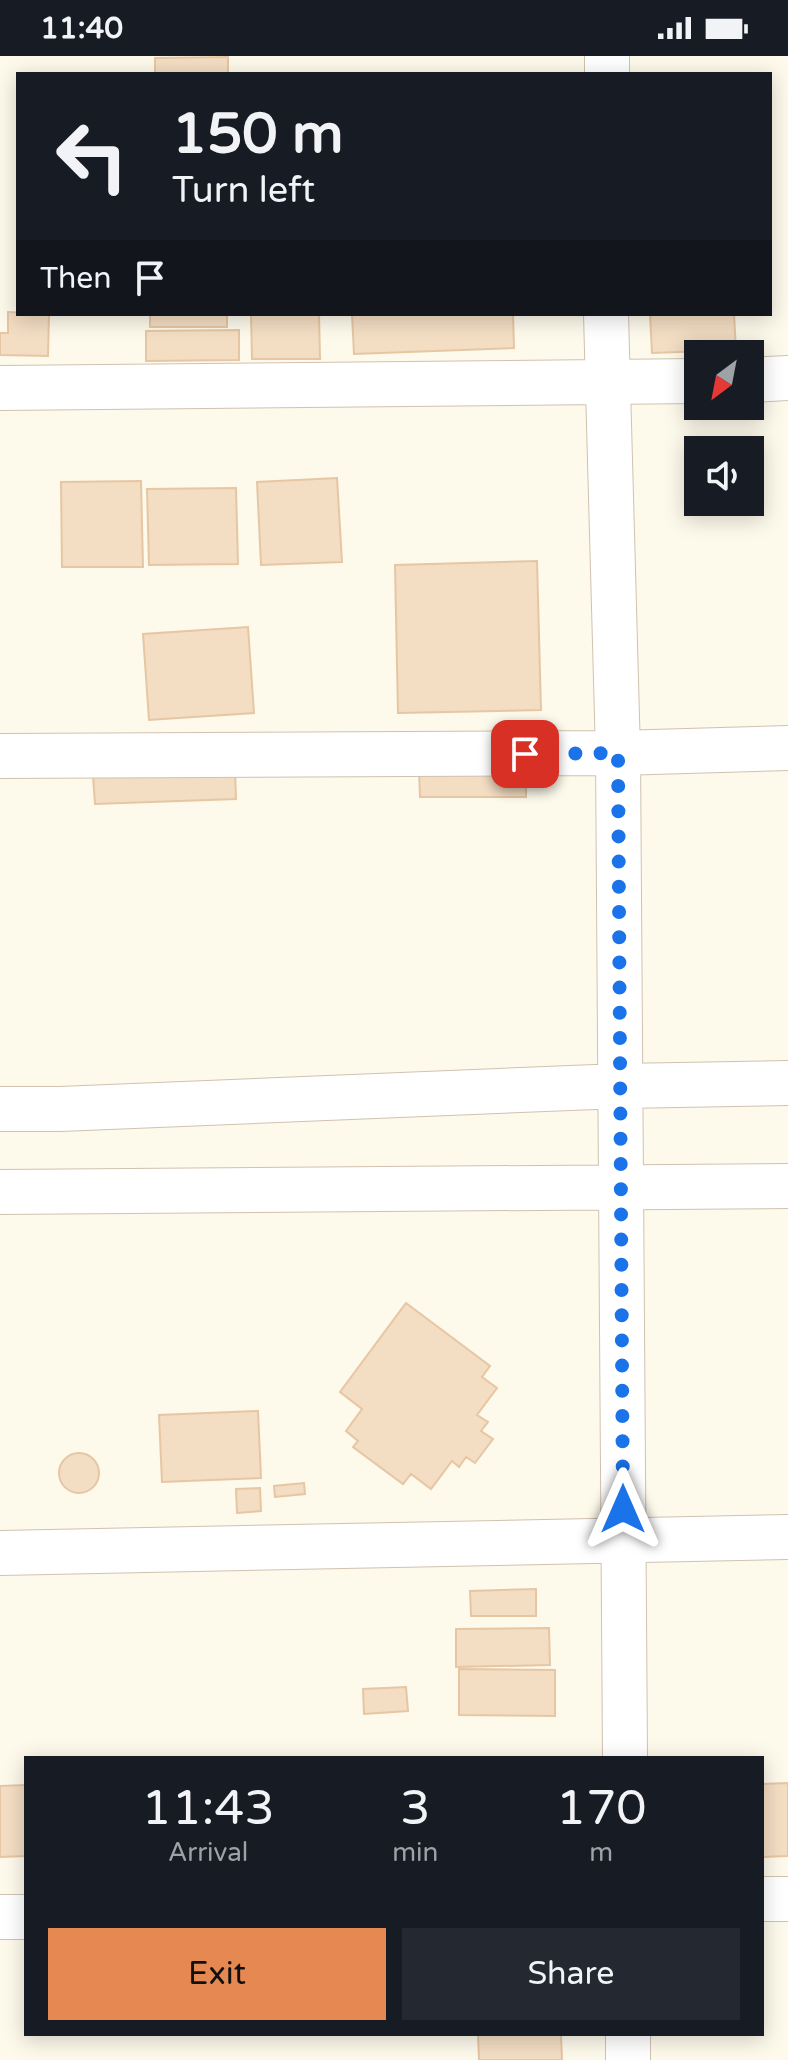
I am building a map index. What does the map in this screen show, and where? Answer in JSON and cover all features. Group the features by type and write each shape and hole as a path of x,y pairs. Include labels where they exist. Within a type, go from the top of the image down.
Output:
{"street":[{"path":"606,316 618,753 625,1756"},
{"path":"764,379 788,378"},
{"path":"0,388 684,381"},
{"path":"0,756 618,753 788,748"},
{"path":"0,1109 620,1086 788,1083"},
{"path":"0,1192 788,1186"},
{"path":"0,1553 788,1537"},
{"path":"764,1899 788,1899"},
{"path":"0,1917 24,1917"},
{"path":"628,2036 628,2060"}],"building":[{"path":"228,57 228,72 155,72 155,58"},
{"path":"8,312 16,312 16,316 49,316 48,356 0,355 0,333 8,333"},
{"path":"150,316 227,316 227,327 150,327"},
{"path":"251,316 319,316 320,359 252,359"},
{"path":"352,316 513,316 514,348 354,354"},
{"path":"650,316 734,316 735,340 684,340 684,352 652,353"},
{"path":"239,330 239,360 146,361 146,331"},
{"path":"337,478 342,562 261,565 257,482"},
{"path":"141,481 143,567 62,567 61,482"},
{"path":"236,488 238,564 149,565 147,489"},
{"path":"537,561 541,710 398,713 395,565"},
{"path":"248,627 254,713 149,720 143,634"},
{"path":"526,768 526,797 420,797 419,769"},
{"path":"235,771 236,799 95,804 93,776"},
{"path":"406,1303 490,1366 482,1377 497,1388 477,1415 488,1422 481,1431 493,1439 475,1463 466,1457 459,1467 452,1461 431,1489 411,1474 403,1484 353,1447 358,1441 346,1431 362,1409 340,1392"},
{"path":"258,1411 261,1478 162,1482 159,1415"},
{"path":"79,1453 93,1459 99,1473 93,1487 79,1493 65,1487 59,1473 65,1459"},
{"path":"304,1483 305,1494 275,1497 274,1486"},
{"path":"260,1488 261,1511 237,1513 236,1489"},
{"path":"536,1589 536,1616 471,1616 470,1591"},
{"path":"549,1628 550,1665 456,1667 456,1629"},
{"path":"459,1669 555,1670 555,1716 459,1715"},
{"path":"406,1687 408,1711 364,1714 363,1689"},
{"path":"788,1783 788,1856 764,1857 764,1784"},
{"path":"24,1785 24,1856 0,1857 0,1786"},
{"path":"478,2036 561,2036 562,2060 479,2060"}],"route":[{"path":"525,754 618,753 623,1509"}]}
